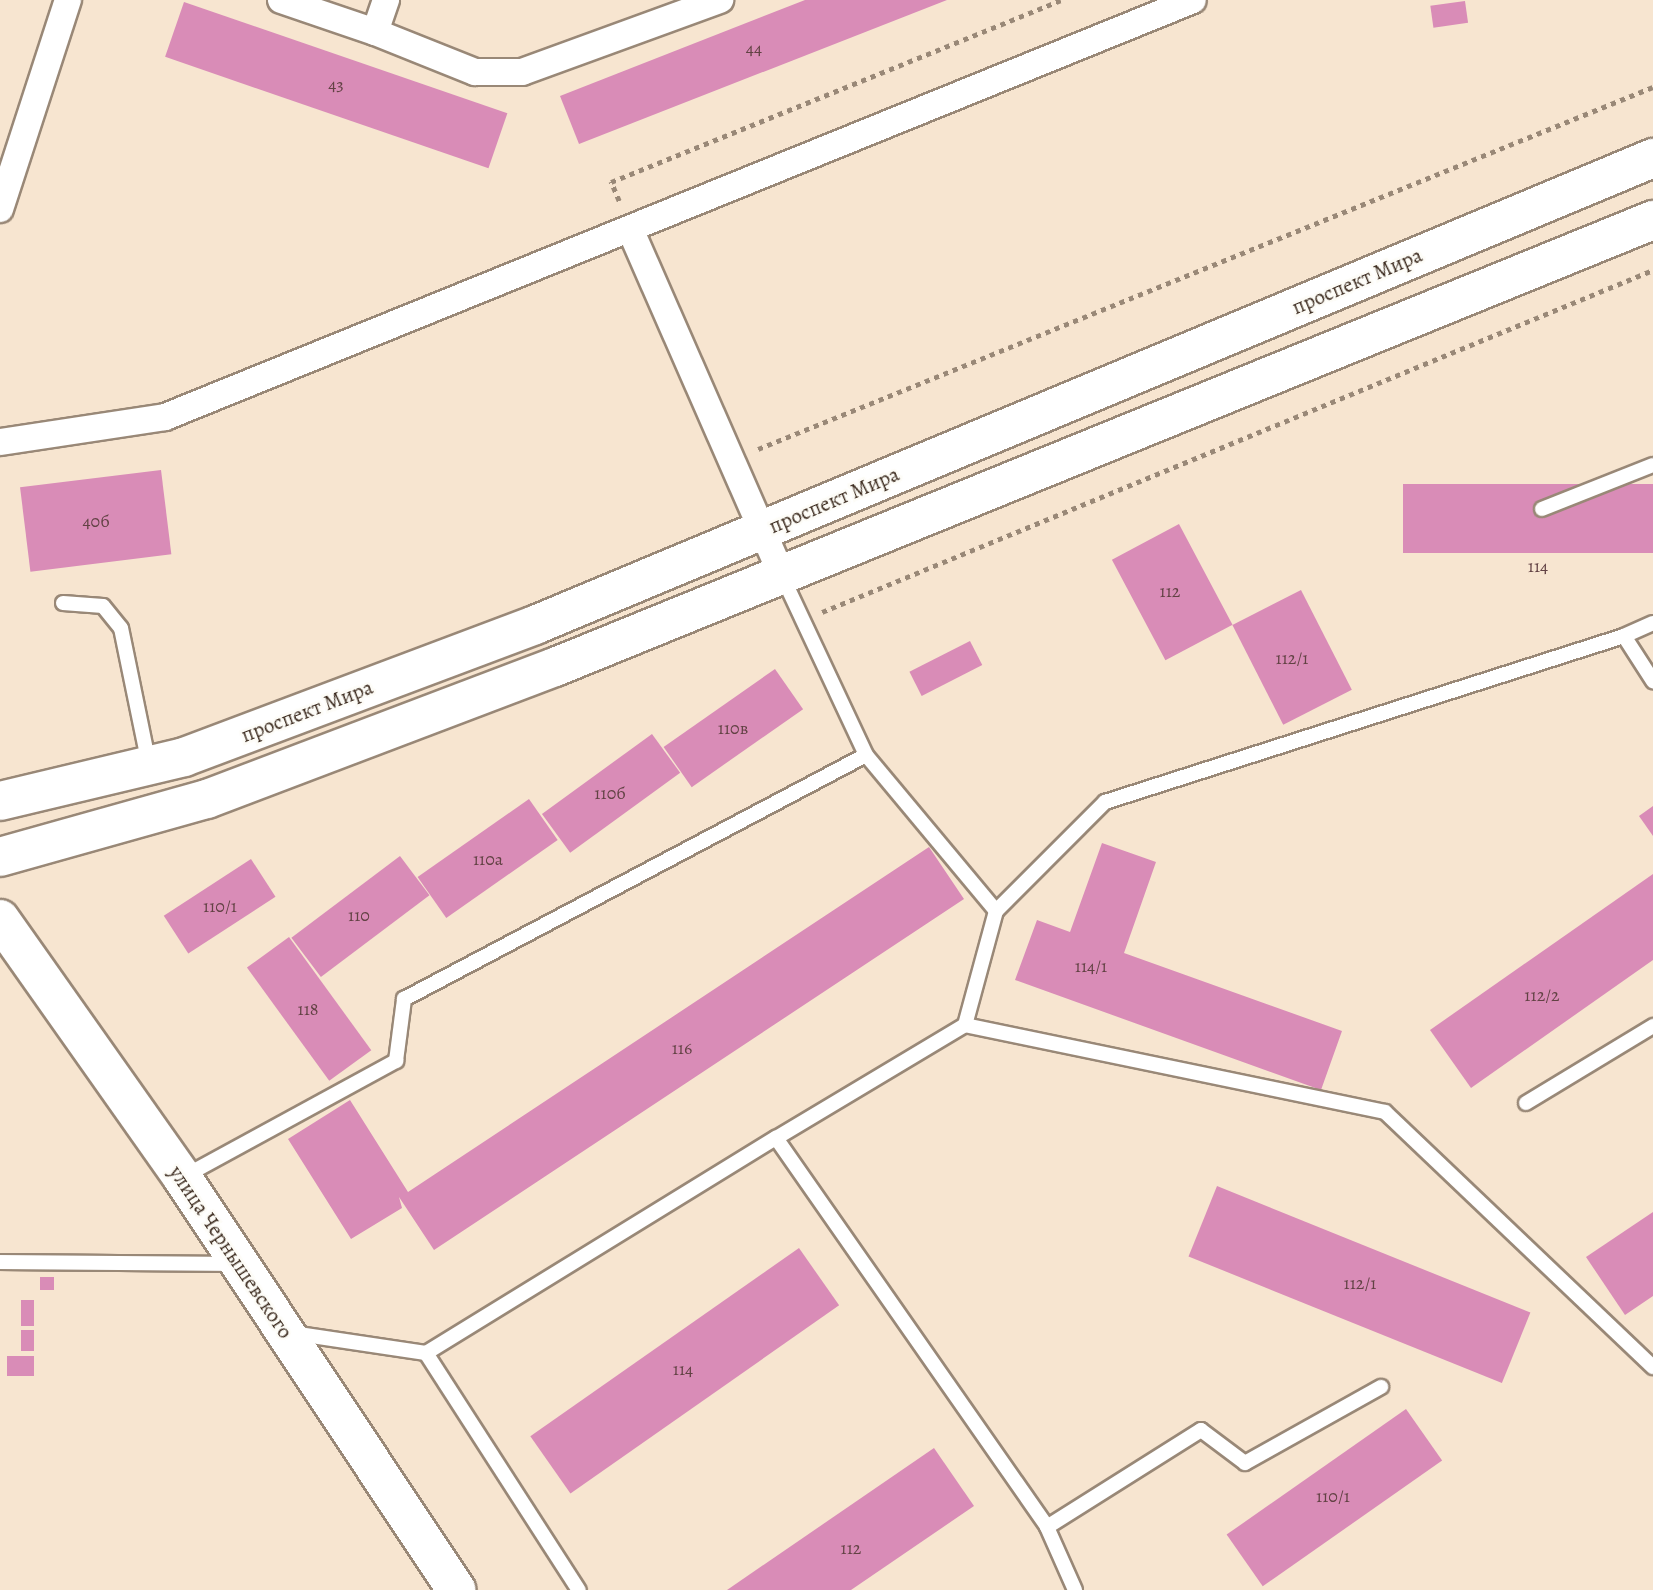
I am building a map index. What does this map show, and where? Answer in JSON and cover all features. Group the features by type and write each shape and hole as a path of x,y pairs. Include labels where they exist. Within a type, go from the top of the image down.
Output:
{"main road":[{"name":"проспект Мира","path":"0,801 149,766 535,625 1653,158"},
{"path":"0,857 207,799 782,576 1653,220"},
{"name":"улица Чернышевского","path":"0,919 182,1177 456,1590"}],"street":[{"path":"0,209 68,0"},
{"path":"281,0 375,32 475,72 522,72 720,0"},
{"path":"375,32 386,0"},
{"path":"0,442 165,417 1192,0"},
{"path":"630,229 782,576"}],"lane":[{"path":"1542,509 1653,465"},
{"path":"782,576 866,755 996,911"},
{"path":"63,603 103,606 121,628 149,766"},
{"path":"965,1025 996,911 1105,802 1624,636 1653,623"},
{"path":"1624,636 1653,681"},
{"path":"182,1177 396,1061 404,999 866,755"},
{"path":"284,1332 426,1353 965,1025 1385,1112 1653,1367"},
{"path":"1526,1103 1653,1026"},
{"path":"776,1138 1047,1527 1072,1589"},
{"path":"0,1262 238,1264"},
{"path":"426,1353 579,1590"},
{"path":"1047,1527 1202,1430 1245,1463 1381,1387"}],"path":[{"path":"630,229 611,182 1061,0"},
{"path":"732,460 1653,87"},
{"path":"803,620 1653,270"}],"building":[{"path":"805,0 947,0 579,144 560,96"},
{"path":"1465,1 1468,23 1433,28 1430,6"},
{"path":"184,2 507,113 488,168 165,57"},
{"path":"161,470 171,554 30,572 20,487"},
{"path":"1403,484 1653,484 1653,553 1403,553"},
{"path":"1179,524 1233,625 1165,660 1112,560"},
{"path":"1301,590 1352,690 1283,725 1232,625"},
{"path":"970,641 982,665 922,696 909,672"},
{"path":"775,669 803,709 692,787 664,747"},
{"path":"652,734 680,773 570,853 542,814"},
{"path":"529,799 558,840 446,918 418,877"},
{"path":"1653,806 1653,836 1639,816"},
{"path":"1102,843 1156,862 1124,953 1342,1031 1321,1090 1015,980 1037,920 1070,932"},
{"path":"929,847 964,899 434,1250 399,1197 402,1208 351,1239 288,1139 350,1100 408,1192"},
{"path":"400,856 429,895 321,977 291,938"},
{"path":"251,859 276,897 188,953 164,916"},
{"path":"1653,874 1653,960 1471,1088 1430,1030"},
{"path":"289,937 371,1050 329,1081 247,968"},
{"path":"1217,1186 1530,1313 1502,1383 1189,1256"},
{"path":"1653,1212 1653,1296 1625,1315 1586,1257"},
{"path":"799,1248 839,1305 570,1493 530,1436"},
{"path":"40,1277 54,1277 54,1290 40,1290"},
{"path":"21,1300 34,1300 34,1326 21,1326"},
{"path":"21,1330 34,1330 34,1351 21,1351"},
{"path":"7,1356 34,1356 34,1376 7,1376"},
{"path":"1406,1409 1442,1461 1263,1586 1227,1535"},
{"path":"934,1448 974,1506 851,1590 727,1590"}]}
